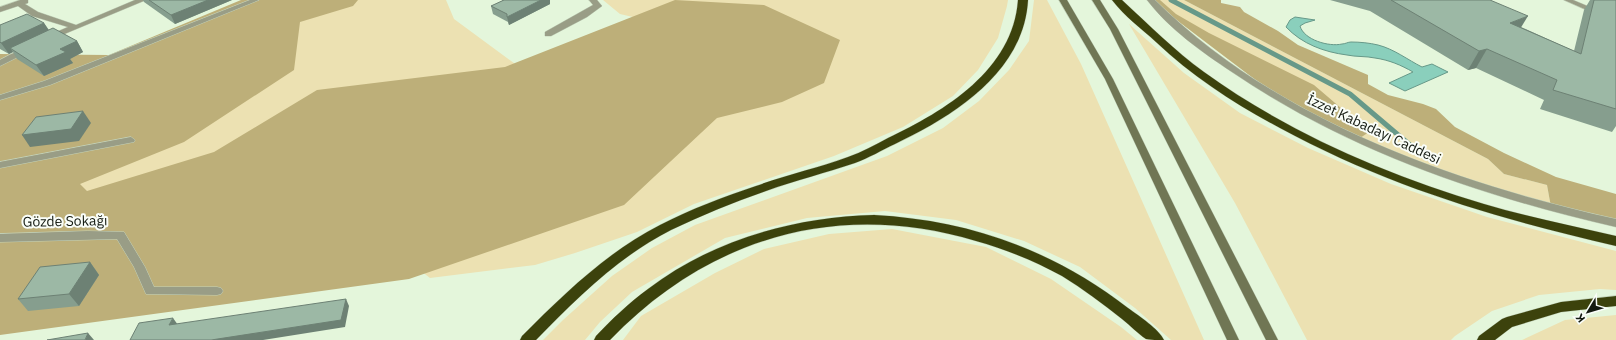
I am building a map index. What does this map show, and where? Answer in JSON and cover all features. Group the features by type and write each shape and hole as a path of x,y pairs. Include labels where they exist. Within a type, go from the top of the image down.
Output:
{"highway":[{"path":"527,340 608,262 651,236 694,214 761,188 849,161 902,137 946,111 972,91 997,66 1014,40 1024,12 1023,0"},
{"path":"1117,0 1168,48 1212,83 1271,119 1336,152 1399,179 1461,201 1616,241"},
{"path":"601,340 615,324 638,303 678,273 726,249 748,241 801,227 825,223 867,220 900,222 967,234 1034,256 1072,276 1111,302 1157,340"},
{"path":"1484,340 1507,323 1561,307 1616,301"}],"main road":[{"path":"1063,0 1109,79 1233,340"},
{"path":"1096,0 1114,29 1272,340"}],"street":[{"path":"0,63 75,27 142,0"},
{"path":"548,34 598,6 593,0"},
{"name":"İzzet Kabadayı Caddesi","path":"1151,0 1177,27 1236,72 1302,112 1336,129 1426,169 1475,187 1616,223"},
{"path":"0,10 23,1 35,14 75,27"},
{"name":"Gözde Sokağı","path":"0,238 120,235 139,267 150,291 217,291"}],"lane":[{"path":"0,98 47,82 256,0"},
{"path":"1566,0 1616,21"},
{"path":"0,165 131,140"}],"shaded area":[{"path":"241,0 358,0 353,6 300,22 294,70 184,142 80,184 87,191 214,152 317,90 505,67 675,0 764,5 840,40 824,83 782,102 717,118 624,205 409,279 0,335 0,54 109,55"},
{"path":"324,0 446,0 454,19 518,66 71,212 30,190"},
{"path":"603,0 1008,0 998,38 978,70 953,96 903,127 834,156 694,204 637,232 575,253 535,265 430,278 388,245 760,47 620,14"},
{"path":"1034,0 1047,0 1081,64 1204,340 1171,340 1135,308 1080,267 1024,241 956,220 885,211 807,218 725,238 632,292 600,322 585,340 543,340 612,276 652,248 695,225 887,156 943,128 979,101 1009,70 1029,41"},
{"path":"1155,0 1184,0 1488,159 1504,174 1547,185 1551,207 1451,179 1352,137 1232,62 1174,18"},
{"path":"1155,0 1160,0 1176,14 1209,33 1314,85 1369,132 1357,140 1274,94 1174,18"},
{"path":"1184,0 1221,0 1221,3 1240,7 1244,12 1278,31 1298,45 1368,75 1368,84 1388,95 1436,109 1455,127 1504,153 1556,177 1616,194 1616,223 1551,207 1547,185 1504,174 1488,159"},
{"path":"1129,24 1184,73 1240,113 1308,148 1391,184 1487,217 1616,251 1616,290 1600,289 1539,295 1492,311 1451,340 1307,340 1235,203"},
{"path":"892,229 986,247 1051,279 1121,327 1137,340 623,340 641,316 715,273 764,249 829,234"},
{"path":"1616,315 1616,340 1522,340 1565,320"}],"water":[{"path":"1295,17 1315,20 1300,26 1302,31 1312,39 1337,45 1351,42 1378,45 1395,52 1422,67 1432,64 1448,72 1405,91 1389,83 1413,72 1385,60 1372,57 1338,54 1306,43 1286,27 1290,20"}],"building":[{"path":"149,0 208,0 171,15"},
{"path":"504,0 541,0 507,17 507,14 491,6"},
{"path":"1391,0 1490,0 1528,16 1510,23 1581,54 1594,0 1616,0 1616,109 1553,90 1557,80 1487,49 1479,51"},
{"path":"27,14 44,23 1,43 0,25"},
{"path":"53,28 77,41 60,49 66,52 36,65 10,48"},
{"path":"83,111 71,129 22,135 36,117"},
{"path":"90,262 69,294 18,299 40,267"},
{"path":"346,299 341,320 211,340 130,340 139,323 173,318 169,325"},
{"path":"88,333 85,340 47,340"}],"waterway":[{"path":"1171,0 1350,94 1410,145"}]}
